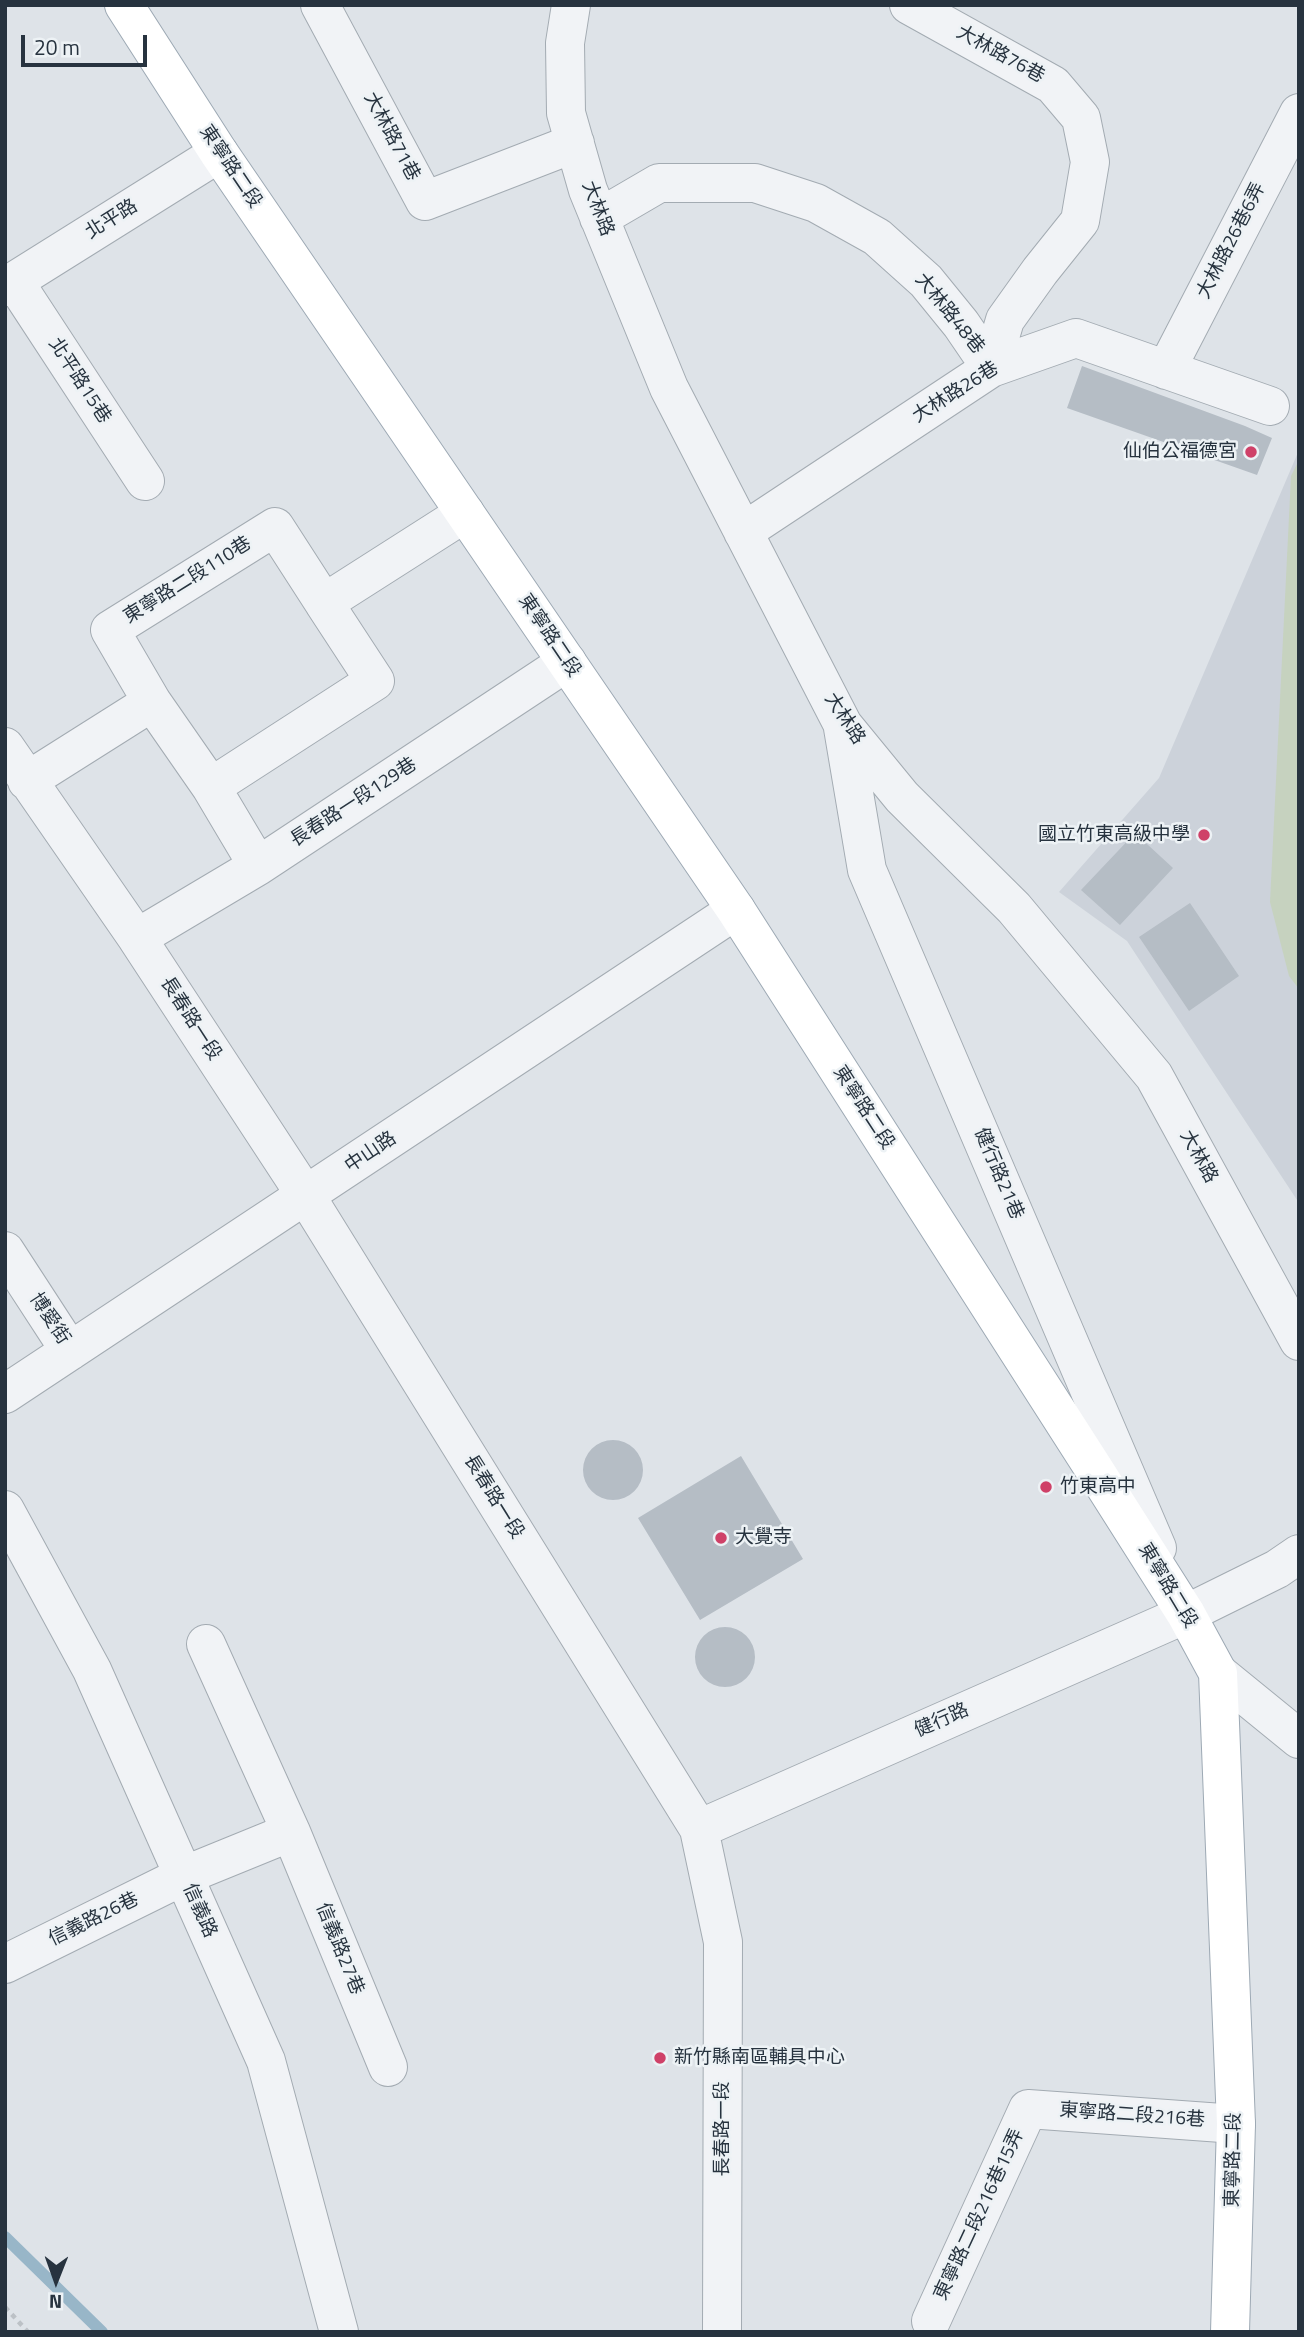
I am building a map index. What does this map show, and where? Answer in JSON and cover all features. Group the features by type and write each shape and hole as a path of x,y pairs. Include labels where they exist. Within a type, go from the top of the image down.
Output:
{"main road":[{"name":"東寧路二段","path":"124,5 219,153 736,910 1186,1614 1218,1673 1236,2124 1230,2332"}],"street":[{"name":"大林路71巷","path":"320,5 425,201 575,143"},
{"name":"大林路","path":"571,5 565,43 566,113 588,190 669,388 843,725 902,797 1014,908 1154,1076 1299,1341"},
{"name":"大林路76巷","path":"909,5 1053,85 1081,118 1090,162 1080,221 1005,320 991,368"},
{"name":"大林路26巷6弄","path":"1166,370 1299,113"},
{"name":"北平路","path":"10,284 219,153"},
{"name":"大林路48巷","path":"599,218 659,183 755,183 816,204 877,237 926,281 961,324 991,368"},
{"name":"北平路15巷","path":"10,284 145,481"},
{"name":"大林路26巷","path":"743,531 991,368 1076,338 1270,406"},
{"path":"324,603 465,513"},
{"name":"東寧路二段110巷","path":"211,787 375,681 275,527 110,630 152,702 211,787 258,866"},
{"name":"長春路一段129巷","path":"137,938 258,866 567,662"},
{"path":"27,781 152,702"},
{"name":"健行路21巷","path":"843,725 867,870 1186,1614"},
{"name":"長春路一段","path":"5,747 137,938 306,1196 699,1829 723,1942 722,2332"},
{"name":"中山路","path":"5,1394 736,910"},
{"name":"博愛街","path":"5,1251 70,1351"},
{"name":"信義路","path":"5,1510 92,1670 266,2061 339,2332"},
{"path":"1186,1614 1278,1569 1299,1554"},
{"name":"健行路","path":"699,1829 1186,1614"},
{"name":"信義路27巷","path":"206,1644 291,1832 388,2067"},
{"path":"1218,1673 1299,1713"},
{"path":"1218,1673 1299,1739"},
{"path":"183,1876 291,1832"},
{"name":"信義路26巷","path":"5,1964 183,1876"},
{"name":"東寧路二段216巷","path":"1028,2109 1236,2124"},
{"name":"東寧路二段216巷15弄","path":"931,2322 1028,2109"}],"path":[{"path":"5,2307 28,2332"}],"shaded area":[{"name":"國立竹東高級中學","path":"1299,450 1299,1203 1127,941 1059,892 1159,778"}],"green space":[{"path":"1299,460 1299,989 1289,976 1270,902 1291,476"}],"building":[{"path":"1082,366 1272,438 1257,475 1067,408"},
{"path":"1135,833 1173,868 1120,925 1081,890"},
{"path":"1190,903 1239,976 1189,1011 1139,937"},
{"path":"613,1440 634,1449 643,1470 634,1491 613,1500 592,1491 583,1470 592,1449"},
{"name":"大覺寺","path":"741,1456 803,1559 700,1620 638,1518"},
{"path":"725,1627 746,1636 755,1657 746,1678 725,1687 704,1678 695,1657 704,1636"}],"waterway":[{"path":"5,2237 102,2332"}],"place":[{"name":"仙伯公福德宮","path":"1251,452"},
{"name":"國立竹東高級中學","path":"1204,835"},
{"name":"竹東高中","path":"1046,1487"},
{"name":"大覺寺","path":"721,1538"},
{"name":"新竹縣南區輔具中心","path":"660,2058"}]}
